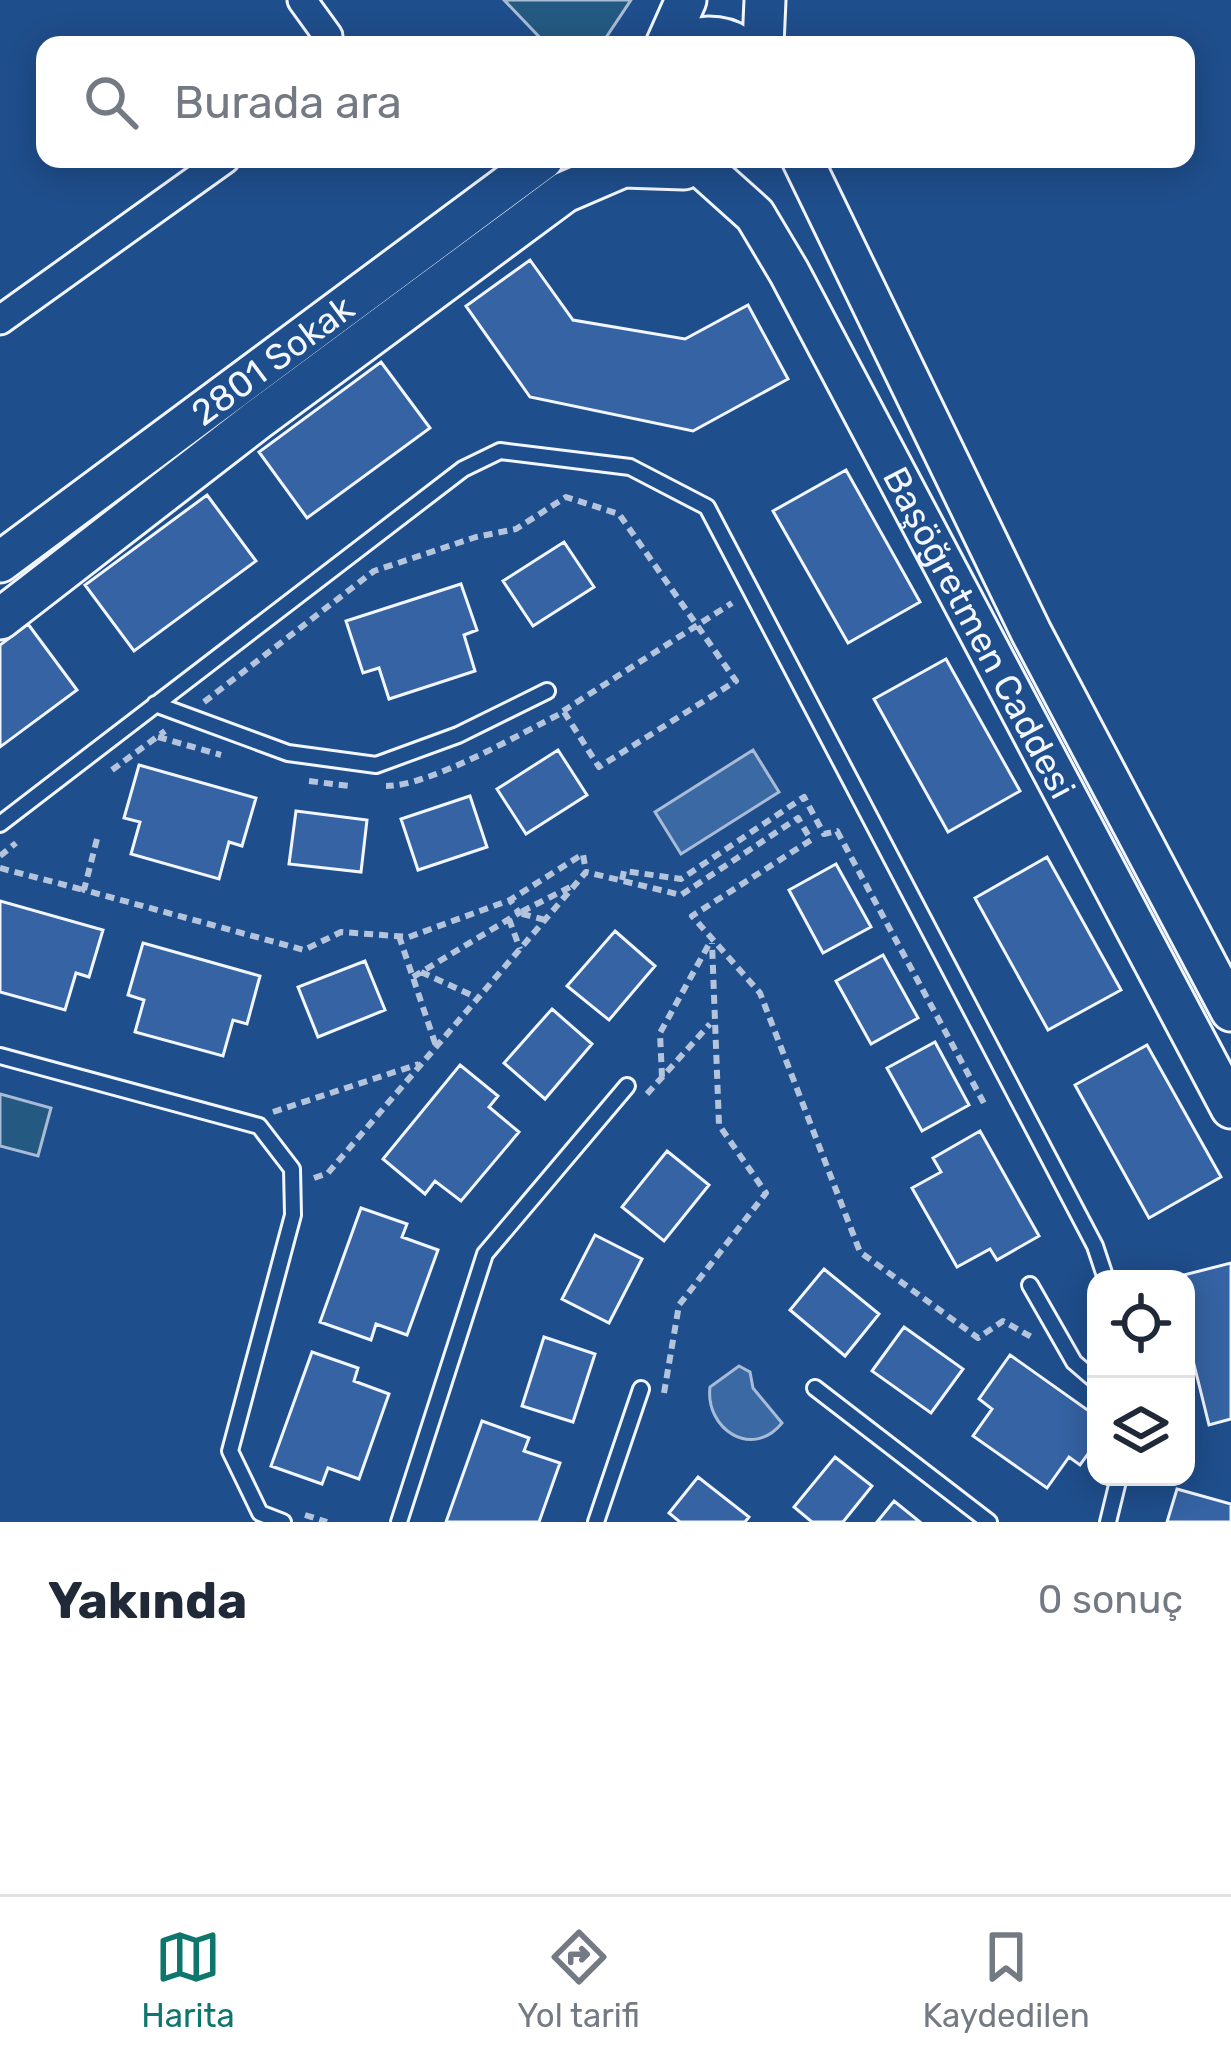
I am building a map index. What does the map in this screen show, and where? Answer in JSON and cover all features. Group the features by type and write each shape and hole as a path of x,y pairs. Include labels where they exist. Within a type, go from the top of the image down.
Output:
{"street":[{"path":"302,0 328,36"},
{"path":"673,36 686,0"},
{"path":"763,36 765,0"},
{"path":"0,320 212,168"},
{"name":"2801 Sokak","path":"0,562 530,168"},
{"path":"0,619 566,192 621,168"},
{"name":"Başöğretmen Caddesi","path":"703,168 755,215 789,272 1231,1108"},
{"name":"Başöğretmen Caddesi","path":"806,168 1031,632 1231,1011"},
{"path":"490,198 514,230"}],"lane":[{"path":"0,824 463,470 500,451 630,467 706,507 1095,1246 1103,1270"},
{"path":"155,704 288,753 376,764 458,736 547,691"},
{"path":"0,1056 259,1126 292,1169 292,1215 230,1451 260,1513 283,1522"},
{"path":"399,1522 485,1254 623,1092"},
{"path":"1030,1285 1074,1362 1093,1378"},
{"path":"815,1388 989,1522"},
{"path":"596,1522 641,1389"},
{"path":"1108,1522 1117,1486"}],"path":[{"path":"101,778 374,571 476,537 516,529 566,497 619,514 736,681 598,767 547,691"},
{"path":"381,786 399,786 464,760 564,712 751,592"},
{"path":"158,737 221,755"},
{"path":"306,780 327,786 363,786"},
{"path":"622,880 624,872 681,878 804,797 824,834 837,831 986,1107"},
{"path":"586,872 681,895 798,818 811,840 692,916 760,994 860,1252 978,1338 1003,1321 1074,1362"},
{"path":"84,890 97,839"},
{"path":"0,868 304,950 340,932 410,937 510,900 583,854 586,872"},
{"path":"292,1186 328,1173 586,872"},
{"path":"417,975 575,884"},
{"path":"510,900 519,913 545,920"},
{"path":"509,919 520,949"},
{"path":"399,936 417,975 436,1047"},
{"path":"662,1400 679,1305 766,1193 719,1124 712,939"},
{"path":"662,1077 660,1034 712,939"},
{"path":"417,975 478,998"},
{"path":"623,1092 632,1109 712,1022"},
{"path":"259,1126 276,1109 422,1063"},
{"path":"276,1109 287,1124"},
{"path":"307,1158 316,1177 314,1197"},
{"path":"294,1507 327,1522"}],"shaded area":[{"path":"504,0 631,0 607,36 538,36"},
{"path":"753,750 779,792 681,854 655,812"},
{"path":"0,1094 51,1108 38,1156 0,1146"},
{"path":"739,1366 750,1372 753,1388 782,1423 757,1439 733,1435 715,1416 710,1402 710,1387"}],"building":[{"path":"530,260 573,320 685,339 748,305 788,379 693,431 530,397 466,306"},
{"path":"381,362 430,428 307,518 259,452"},
{"path":"846,470 920,602 848,643 773,511"},
{"path":"207,495 256,561 134,651 85,585"},
{"path":"564,542 594,587 533,626 503,581"},
{"path":"461,584 477,630 464,635 475,671 389,699 379,668 363,673 346,621"},
{"path":"28,624 77,690 0,747 0,645"},
{"path":"946,659 1020,791 948,832 874,699"},
{"path":"558,750 587,795 526,834 497,789"},
{"path":"139,765 256,798 242,846 229,842 219,879 131,854 140,822 124,818"},
{"path":"470,796 487,847 418,870 401,819"},
{"path":"296,811 367,820 361,872 289,864"},
{"path":"1047,857 1121,990 1048,1030 975,898"},
{"path":"836,864 871,927 823,953 789,890"},
{"path":"0,901 103,930 89,977 76,973 65,1010 0,992"},
{"path":"615,931 655,966 609,1020 567,986"},
{"path":"143,943 260,976 247,1024 233,1020 223,1056 135,1032 144,1000 128,995"},
{"path":"883,955 918,1018 871,1044 836,981"},
{"path":"365,961 385,1010 318,1037 298,987"},
{"path":"552,1009 592,1044 545,1099 504,1063"},
{"path":"935,1042 969,1105 922,1131 887,1068"},
{"path":"1147,1045 1221,1177 1149,1218 1075,1085"},
{"path":"460,1065 498,1096 489,1107 519,1132 461,1201 435,1181 425,1194 383,1159"},
{"path":"980,1131 1039,1236 997,1260 990,1249 957,1267 912,1188 941,1172 933,1158"},
{"path":"667,1151 709,1185 664,1241 622,1207"},
{"path":"361,1208 407,1224 402,1237 438,1250 407,1335 376,1324 371,1340 320,1322"},
{"path":"595,1235 642,1259 609,1323 562,1299"},
{"path":"1231,1263 1231,1419 1209,1425 1195,1368 1195,1272"},
{"path":"824,1269 879,1314 845,1356 790,1310"},
{"path":"904,1327 963,1369 931,1413 872,1371"},
{"path":"544,1337 595,1354 573,1422 522,1406"},
{"path":"312,1352 358,1368 354,1381 389,1394 359,1479 328,1468 322,1484 271,1466"},
{"path":"1010,1355 1087,1410 1087,1455 1080,1465 1069,1457 1047,1488 973,1436 992,1409 979,1399"},
{"path":"482,1421 529,1438 524,1451 560,1463 539,1522 446,1522"},
{"path":"835,1457 872,1486 843,1522 812,1522 794,1507"},
{"path":"698,1477 749,1517 745,1522 680,1522 669,1513"},
{"path":"1177,1489 1231,1504 1231,1522 1167,1522"},
{"path":"894,1501 920,1522 877,1522"}]}
